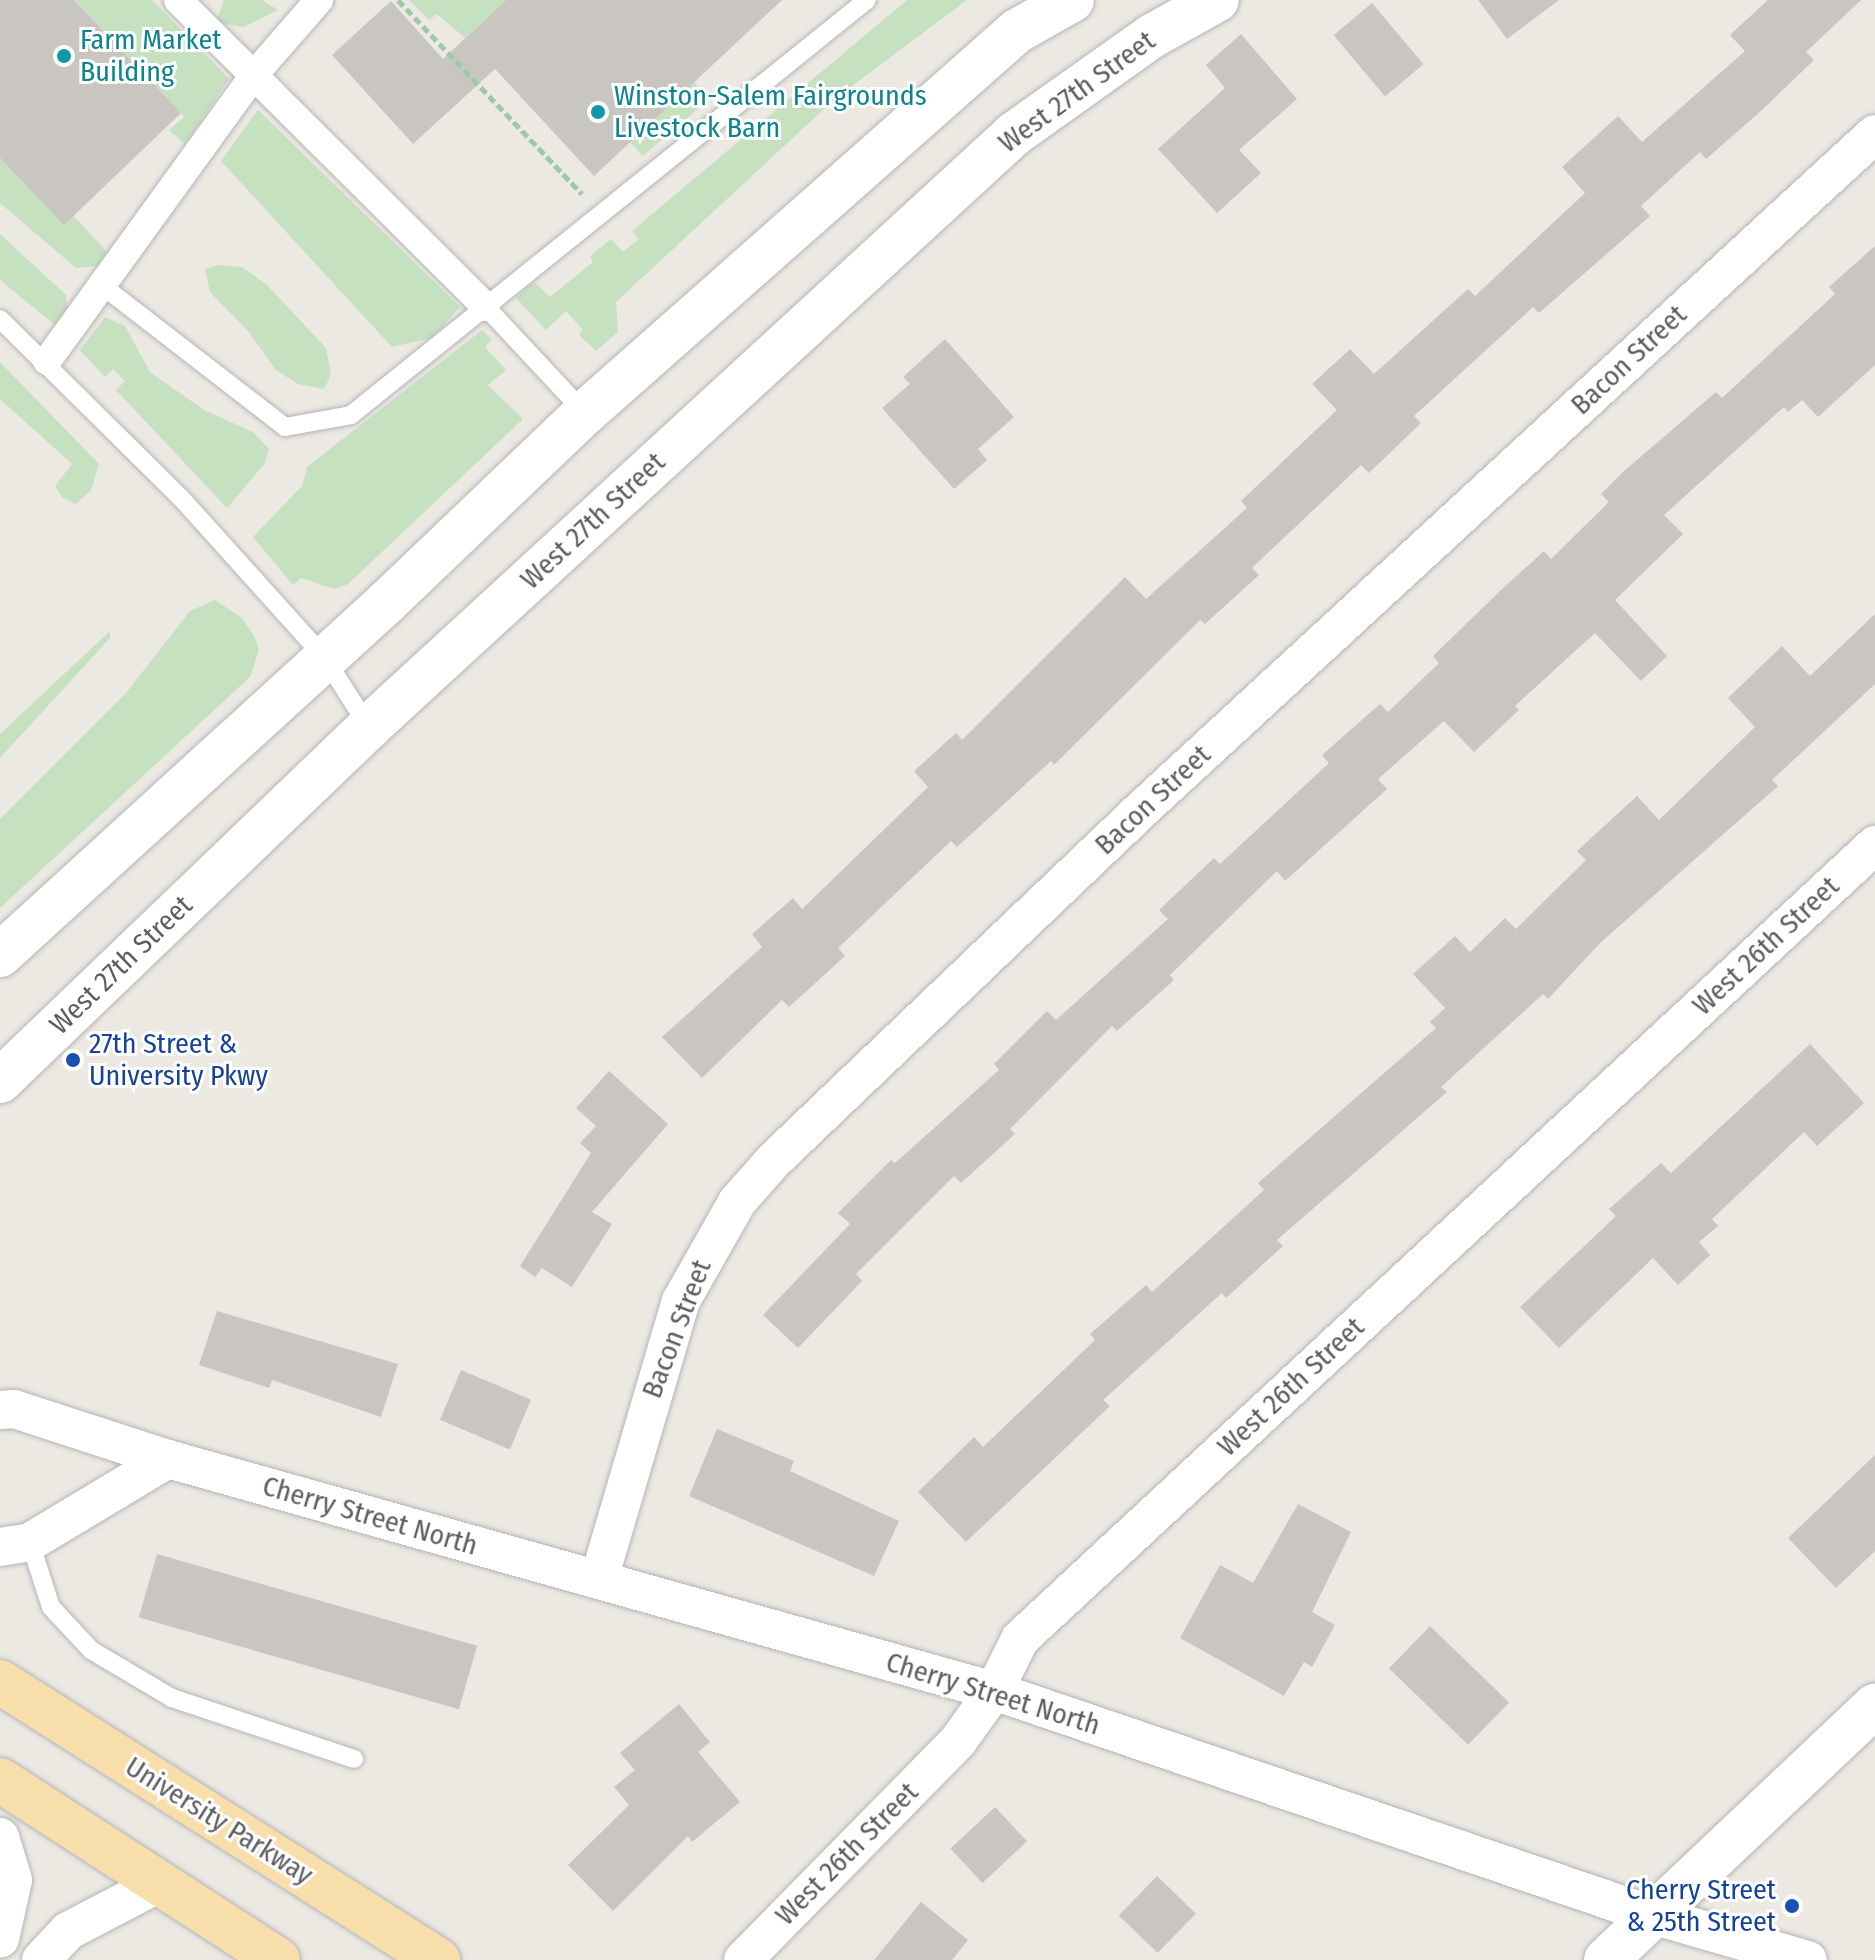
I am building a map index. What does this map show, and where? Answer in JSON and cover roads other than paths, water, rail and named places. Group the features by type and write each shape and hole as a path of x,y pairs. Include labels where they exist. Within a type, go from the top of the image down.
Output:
{"main road":[{"name":"University Parkway","path":"0,1682 438,1960"},
{"path":"0,1780 278,1960"}],"street":[{"path":"178,0 486,307"},
{"path":"47,361 104,287 253,76 319,0"},
{"path":"0,955 585,413 1017,31 1072,0"},
{"name":"West 27th Street","path":"0,1081 369,727 1014,134 1152,36 1217,0"},
{"name":"Bacon Street","path":"599,1579 681,1301 706,1250 756,1181 1140,811 1875,134"},
{"name":"West 26th Street","path":"743,1960 958,1741 994,1691 1020,1639 1875,845"},
{"name":"Cherry Street North","path":"0,1410 14,1409 168,1459 994,1691 1652,1915 1808,1960"},
{"path":"15,1545 168,1459"},
{"path":"1606,1960 1875,1706"},
{"path":"0,1837 13,1880 0,1939"},
{"path":"41,1960 68,1931 158,1884"}],"lane":[{"path":"104,287 285,427 351,415 867,0"},
{"path":"486,307 585,413"},
{"path":"0,319 47,361 324,657 369,727"},
{"path":"15,1545 51,1607 91,1650 172,1698 354,1759"}],"place":[{"name":"Farm Market Building","path":"64,56"},
{"name":"Winston-Salem Fairgrounds Livestock Barn","path":"598,112"},
{"name":"27th Street & University Pkwy","path":"73,1060"},
{"name":"Cherry Street & 25th Street","path":"1792,1906"}]}
